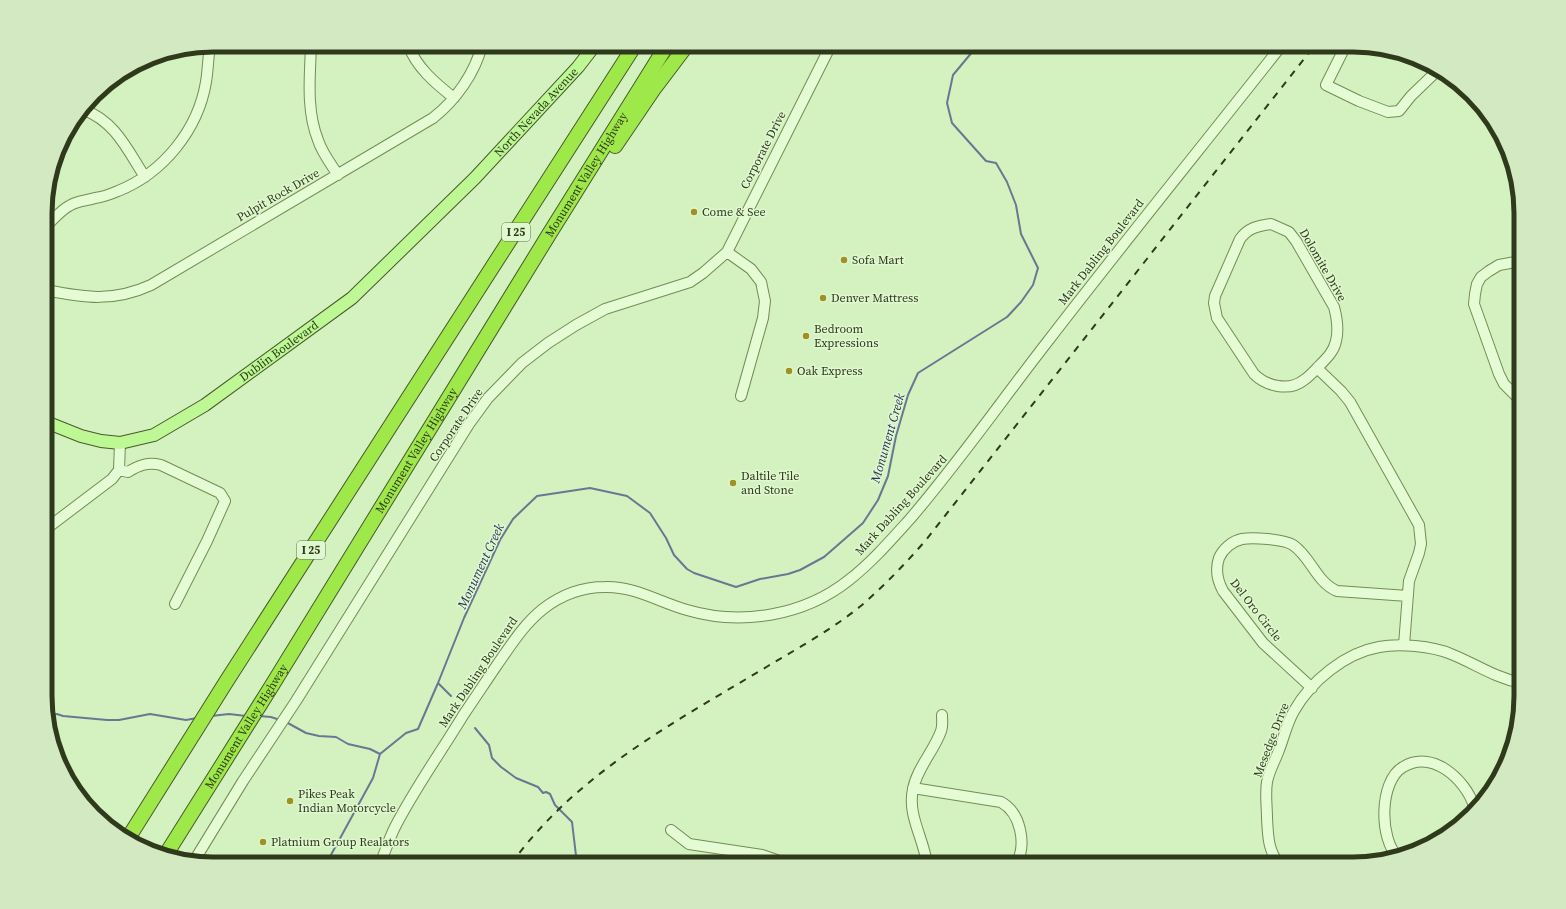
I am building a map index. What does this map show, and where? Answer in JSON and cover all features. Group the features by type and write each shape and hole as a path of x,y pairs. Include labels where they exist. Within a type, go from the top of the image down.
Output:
{"highway":[{"name":"I 25","path":"131,834 226,682 631,52"},
{"name":"Monument Valley Highway","path":"168,851 663,52"},
{"path":"548,236 571,211 634,118 682,52"},
{"path":"127,832 147,807"},
{"path":"171,852 186,823"}],"main road":[{"name":"North Nevada Avenue","path":"475,178 590,52"},
{"name":"Dublin Boulevard","path":"52,424 101,442 120,442 154,435 205,404 352,298 475,178"}],"street":[{"path":"52,220 70,206 128,187 145,177 172,152 197,115 206,82 209,52"},
{"path":"311,52 310,95 312,116 318,141 338,175"},
{"path":"411,52 423,70 435,83 454,98"},
{"name":"Pulpit Rock Drive","path":"52,291 76,296 103,298 141,290 151,285 433,118 454,98 469,76 479,52"},
{"name":"Corporate Drive","path":"197,857 239,787 296,701 469,424 488,398 522,363 548,343 576,325 605,309 690,282 703,274 726,252 827,52"},
{"name":"Mark Dabling Boulevard","path":"383,857 394,829 422,779 476,696 515,639 530,620 555,600 572,592 586,589 604,587 623,588 639,592 689,611 726,618 762,617 782,612 824,597 848,581 875,556 933,492 965,452 1047,342 1276,52"},
{"path":"1342,52 1326,85 1359,101 1388,112 1399,111 1411,96 1434,74"},
{"path":"88,112 94,114 116,132 145,177"},
{"name":"Dolomite Drive","path":"1271,224 1289,232 1296,241 1334,307 1336,318 1336,341 1330,356 1317,368 1304,381 1297,384 1278,386 1267,384 1254,374 1217,318 1214,303 1215,296 1240,238 1245,231 1253,227 1271,224"},
{"path":"726,252 751,269 760,282 765,301 763,318 741,396"},
{"path":"1514,263 1499,266 1481,277 1477,284 1474,304 1499,374 1504,384 1514,394"},
{"path":"1317,368 1341,391 1350,402 1419,525 1420,548 1410,577 1404,645"},
{"path":"52,524 112,479 119,470 120,442"},
{"path":"119,470 128,472 146,464 151,463 160,465 220,494 225,501 176,604"},
{"name":"Del Oro Circle","path":"1312,688 1263,643 1223,591 1219,583 1217,566 1220,556 1225,548 1242,539 1286,541 1299,551 1322,581 1330,588 1337,591 1408,596"},
{"name":"Mesedge Drive","path":"1274,857 1269,845 1266,799 1267,781 1294,711 1328,670 1351,656 1365,650 1404,645 1450,653 1495,675 1514,681"},
{"path":"926,857 923,842 912,806 913,788 942,729 942,716"},
{"path":"1394,852 1388,843 1384,817 1390,781 1403,766 1423,762 1435,763 1454,776 1463,785 1470,795 1473,803"},
{"path":"913,788 1001,802 1014,814 1018,822 1022,847 1019,857"},
{"path":"671,830 690,844 768,857"}],"waterway":[{"name":"Monument Creek","path":"330,857 373,778 380,754 406,733 418,729 464,618 500,540 513,519 537,496 590,488 627,496 650,513 666,538 674,555 687,569 694,573 736,587 760,579 788,574 800,570 824,557 863,523 878,500 888,476 896,436 908,395 918,373 1007,317 1021,302 1033,285 1038,268 1021,234 1016,205 1007,182 996,163 986,161 952,123 947,103 953,75 972,52"},
{"path":"438,683 451,696"},
{"path":"53,715 107,720 119,720 150,714 186,720 197,718"},
{"path":"211,716 229,714 246,716"},
{"path":"259,716 271,717 280,720"},
{"path":"286,722 306,733 319,736 336,737 348,744 370,749 380,754"},
{"path":"475,728 489,745 492,758 501,767 516,778 538,787 543,793 546,792 550,794 555,805 572,822 576,857"}],"railway":[{"path":"517,857 537,832 566,803 597,776 629,752 663,729 840,622 862,605 895,574 926,540 1309,52"}],"place":[{"name":"Come & See","path":"694,212"},
{"name":"Sofa Mart","path":"844,260"},
{"name":"Denver Mattress","path":"823,298"},
{"name":"Bedroom Expressions","path":"806,336"},
{"name":"Oak Express","path":"789,371"},
{"name":"Daltile Tile and Stone","path":"733,483"},
{"name":"Pikes Peak Indian Motorcycle","path":"290,801"},
{"name":"Platnium Group Realators","path":"263,842"}]}
